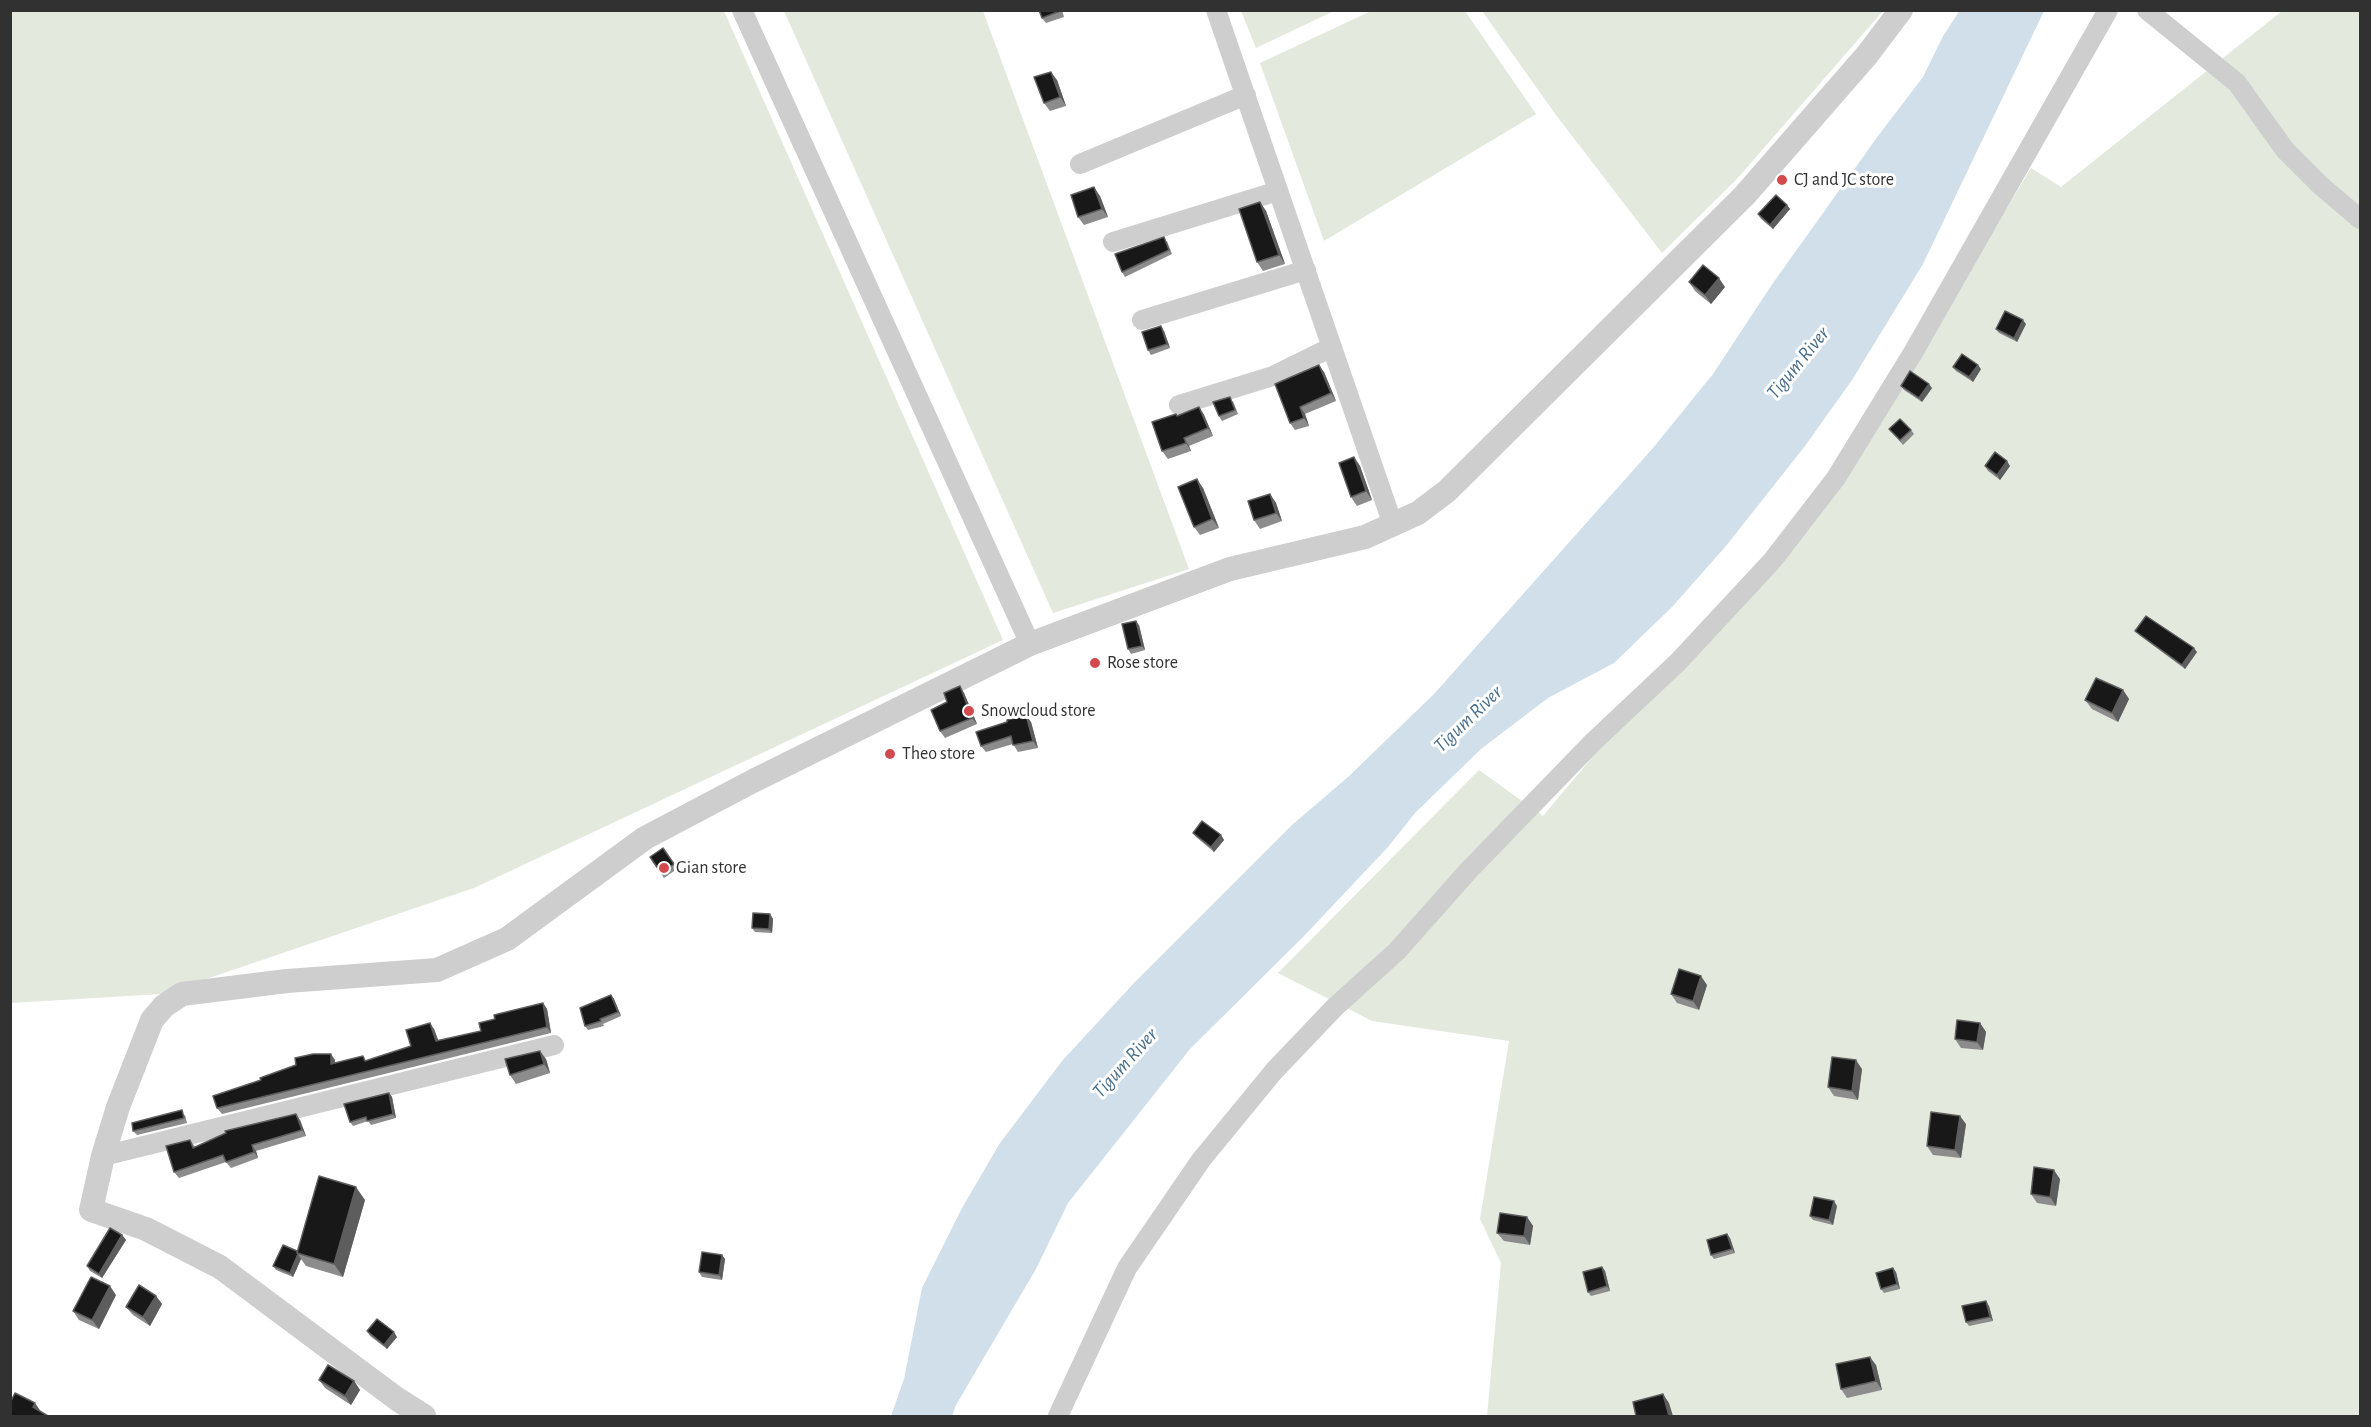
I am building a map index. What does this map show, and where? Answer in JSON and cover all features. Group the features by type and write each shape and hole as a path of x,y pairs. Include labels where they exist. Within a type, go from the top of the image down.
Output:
{"street":[{"path":"742,10 1029,644"},
{"path":"1216,10 1393,525"},
{"path":"424,1416 398,1400 220,1268 146,1229 91,1210 103,1156 118,1107 152,1020 164,1006 182,994 287,981 437,970 507,939 645,838 753,781 1029,644 1230,569 1365,537 1418,513 1448,491 1745,195 1867,56 1901,10"},
{"path":"1058,1416 1127,1268 1201,1160 1267,1079 1335,1007 1397,951 1469,870 1593,742 1678,662 1772,561 1836,478 1914,351 2108,10"},
{"path":"2147,10 2237,83 2285,150 2320,185 2361,219"},
{"path":"1080,164 1246,95"},
{"path":"1113,242 1278,191"},
{"path":"1142,320 1306,270"},
{"path":"1179,405 1273,376 1332,346"},
{"path":"103,1156 554,1046"}],"shaded area":[{"path":"11,11 724,11 1003,640 474,888 162,994 11,1003"},
{"path":"784,11 983,11 1189,569 1053,613"},
{"path":"1241,11 1334,11 1256,48"},
{"path":"1371,11 1465,11 1536,114 1324,241 1260,63"},
{"path":"1482,11 1883,11 1736,180 1662,253 1556,115"},
{"path":"2282,11 2360,11 2360,1416 1487,1416 1501,1263 1480,1219 1509,1041 1372,1021 1278,973 1479,770 1543,816 1599,749 1684,669 1779,568 1839,486 2031,168 2061,187"}],"water":[{"name":"Tigum River","path":"1960,10 2044,11 1923,264 1852,380 1805,446 1726,546 1672,607 1614,663 1548,698 1481,749 1415,813 1388,847 1304,936 1190,1049 1068,1203 1036,1269 956,1405 952,1416 891,1416 904,1379 922,1288 962,1208 1000,1143 1062,1061 1134,983 1292,825 1348,777 1434,694 1653,448 1713,374 1773,283 1923,77 1943,36"}],"building":[{"path":"1039,10 1060,10 1060,11 1042,18"},
{"path":"1051,72 1060,97 1044,103 1034,77"},
{"path":"1094,187 1102,209 1078,217 1071,195"},
{"path":"1776,195 1787,205 1770,225 1758,214"},
{"path":"1260,202 1279,255 1257,262 1239,209"},
{"path":"1164,237 1169,250 1122,272 1115,254"},
{"path":"1703,265 1719,278 1705,295 1689,282"},
{"path":"2005,311 2023,320 2014,338 1996,329"},
{"path":"1161,326 1167,344 1148,350 1142,332"},
{"path":"1962,354 1978,365 1969,377 1953,367"},
{"path":"1319,365 1331,393 1300,407 1304,418 1290,423 1275,384"},
{"path":"1910,371 1929,384 1919,398 1901,386"},
{"path":"1230,397 1235,410 1219,416 1213,402"},
{"path":"1199,407 1208,428 1184,438 1186,443 1162,451 1152,422 1176,414 1177,416"},
{"path":"1900,419 1911,430 1900,440 1889,429"},
{"path":"1995,452 2007,461 1997,475 1985,466"},
{"path":"1354,457 1366,491 1351,497 1339,463"},
{"path":"1197,479 1212,519 1194,527 1178,487"},
{"path":"1270,494 1276,513 1254,520 1248,501"},
{"path":"2146,616 2194,648 2182,665 2135,631"},
{"path":"1136,621 1142,646 1128,649 1122,624"},
{"path":"2096,678 2123,690 2112,713 2085,700"},
{"path":"960,686 972,718 940,731 931,710 947,702 944,693"},
{"path":"1026,715 1033,741 1013,745 1011,736 981,746 976,732"},
{"path":"1202,821 1221,835 1211,847 1193,833"},
{"path":"663,848 674,864 661,873 650,857"},
{"path":"753,913 770,914 769,929 752,928"},
{"path":"1679,969 1701,976 1693,1001 1671,994"},
{"path":"611,995 618,1012 585,1026 580,1008"},
{"path":"543,1003 547,1027 217,1108 213,1096 261,1080 260,1078 296,1065 295,1058 313,1054 331,1054 331,1064 363,1056 365,1061 411,1046 406,1030 430,1023 436,1041 481,1031 479,1023 495,1019 494,1015"},
{"path":"1957,1020 1980,1023 1977,1042 1955,1039"},
{"path":"540,1051 544,1064 510,1075 505,1059"},
{"path":"1832,1057 1856,1060 1852,1091 1828,1087"},
{"path":"389,1093 393,1114 367,1121 366,1117 350,1122 344,1104"},
{"path":"182,1110 184,1118 133,1131 132,1123"},
{"path":"1931,1112 1960,1116 1955,1150 1927,1146"},
{"path":"296,1114 302,1130 252,1145 254,1152 226,1162 223,1155 174,1172 166,1146 190,1140 193,1148 226,1133 225,1131"},
{"path":"2034,1167 2054,1170 2050,1197 2031,1194"},
{"path":"319,1176 356,1187 334,1264 297,1253"},
{"path":"1814,1197 1834,1201 1829,1220 1810,1216"},
{"path":"1500,1213 1527,1217 1524,1236 1497,1233"},
{"path":"110,1228 122,1235 99,1274 87,1266"},
{"path":"1727,1234 1732,1249 1711,1255 1707,1240"},
{"path":"283,1245 297,1251 298,1254 290,1273 273,1266"},
{"path":"702,1252 722,1255 719,1275 699,1272"},
{"path":"1602,1267 1607,1286 1588,1292 1583,1272"},
{"path":"1893,1268 1897,1284 1881,1289 1876,1273"},
{"path":"91,1277 110,1286 92,1320 73,1311"},
{"path":"139,1285 156,1296 143,1317 126,1307"},
{"path":"1986,1301 1990,1317 1966,1322 1962,1306"},
{"path":"377,1319 394,1332 384,1345 367,1331"},
{"path":"1870,1357 1876,1381 1841,1389 1836,1364"},
{"path":"328,1365 354,1381 345,1396 319,1380"},
{"path":"15,1393 35,1403 33,1407 48,1416 10,1416 10,1403"},
{"path":"1663,1394 1669,1416 1636,1416 1633,1402"}],"place":[{"name":"CJ and JC store","path":"1782,180"},
{"name":"Rose store","path":"1095,663"},
{"name":"Snowcloud store","path":"969,711"},
{"name":"Theo store","path":"890,754"},
{"name":"Gian store","path":"664,868"}]}
